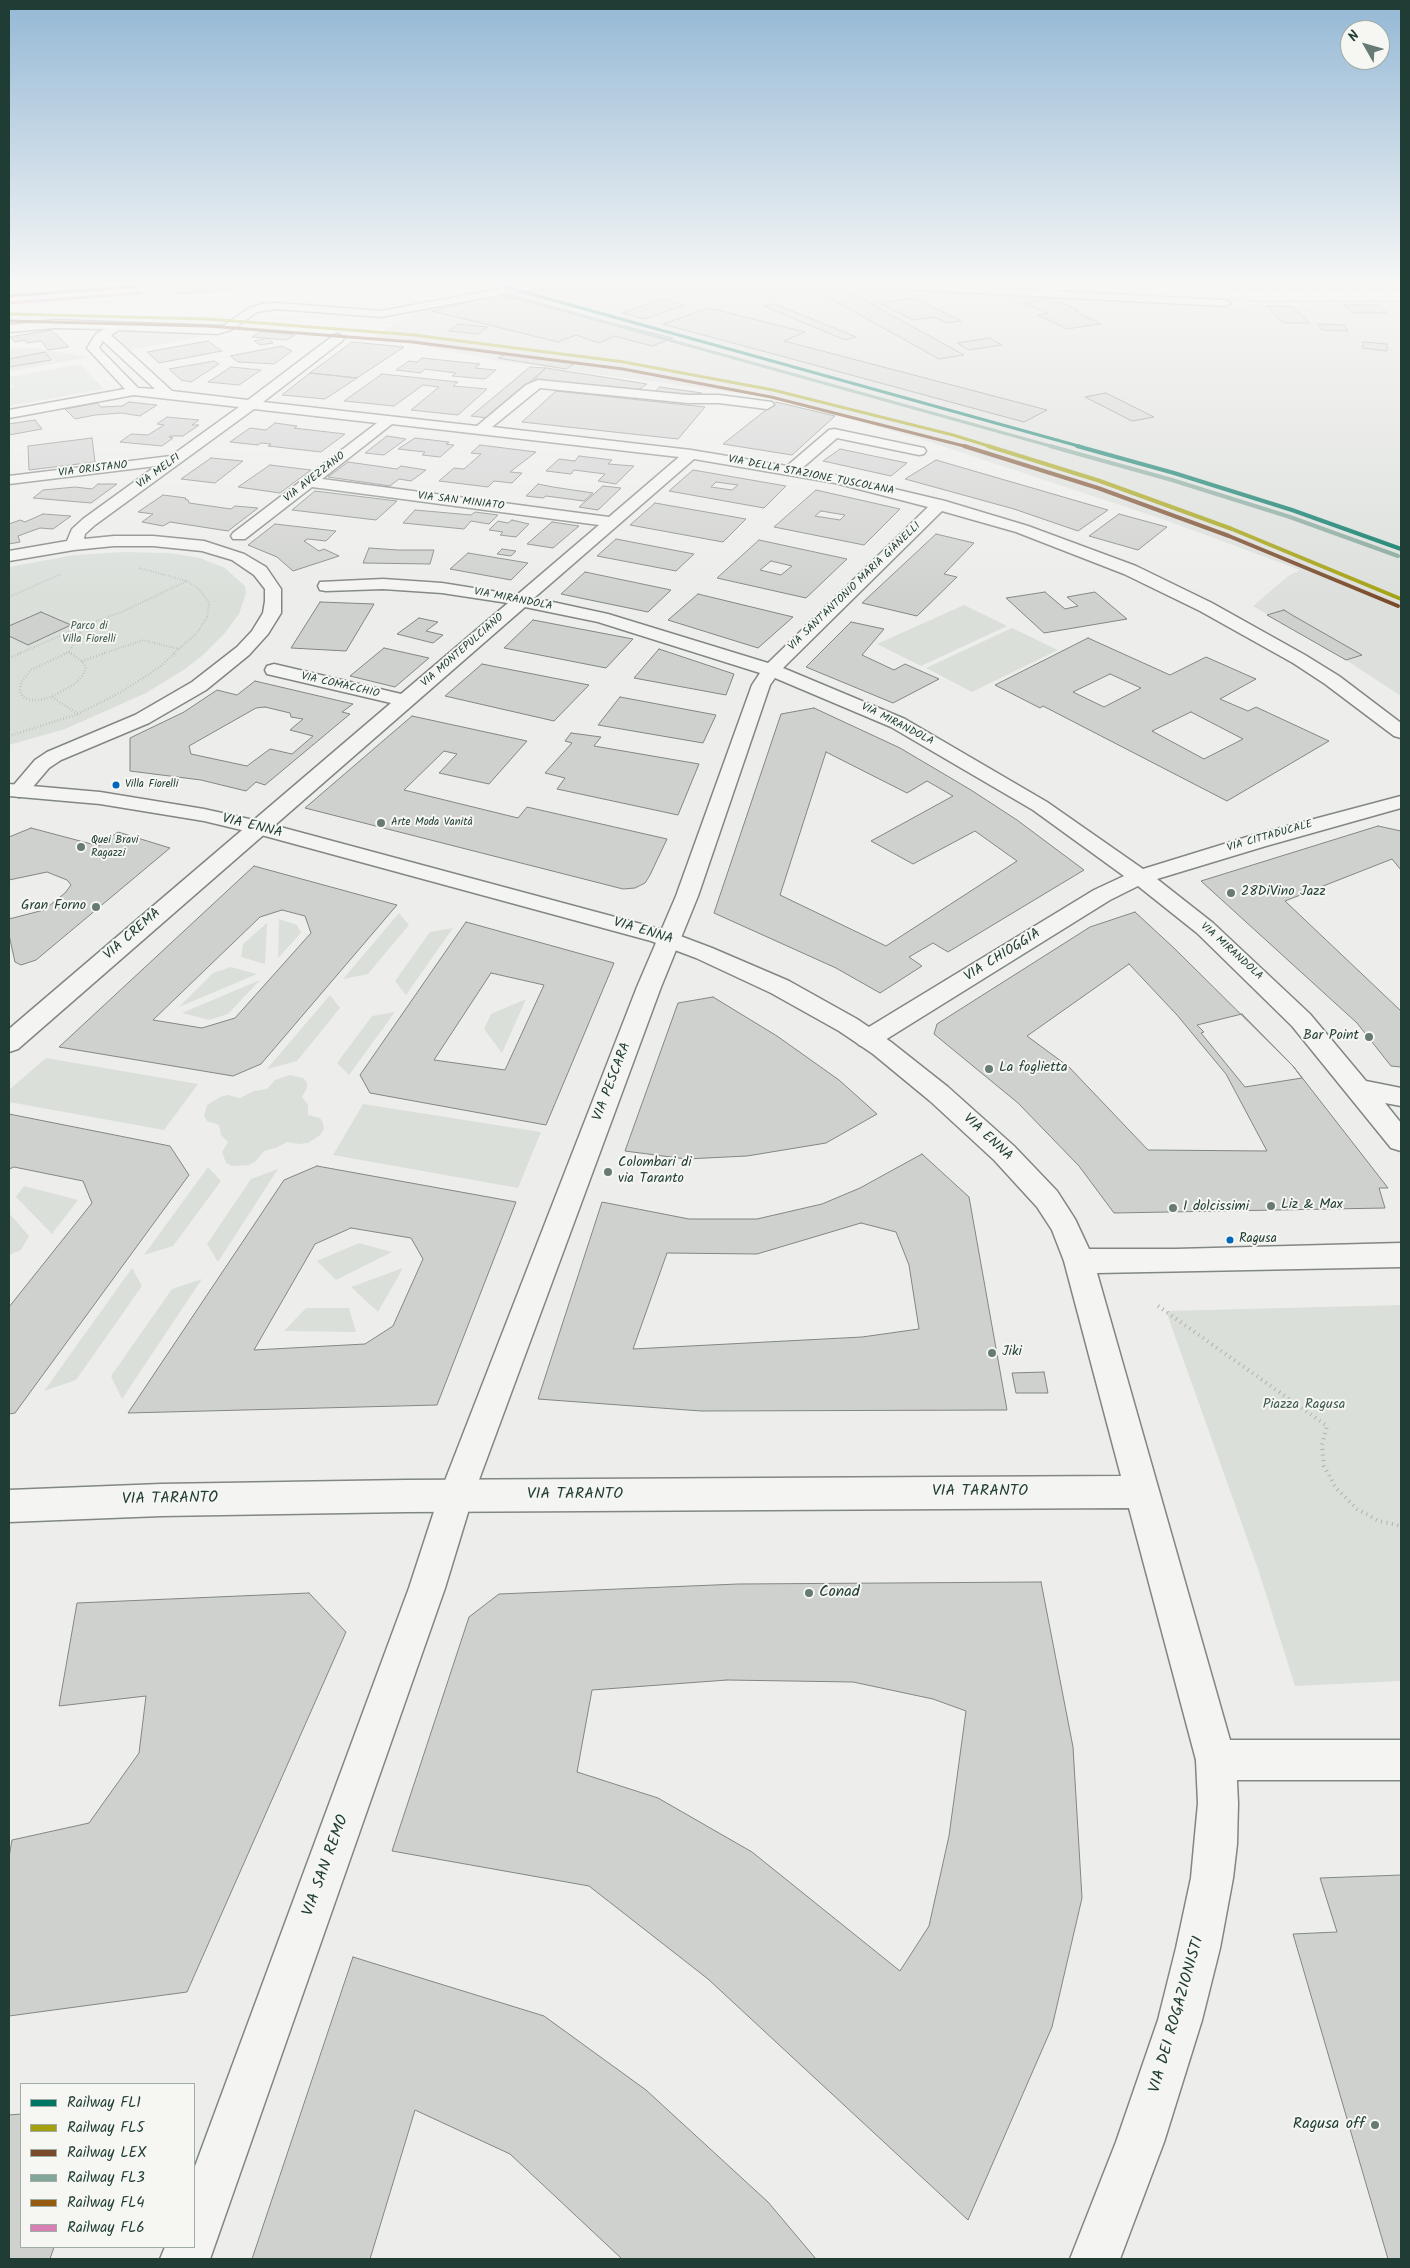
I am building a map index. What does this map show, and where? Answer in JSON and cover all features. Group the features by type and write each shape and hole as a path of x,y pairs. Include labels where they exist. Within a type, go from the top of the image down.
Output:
{"street":[{"name":"VIA DELLA STAZIONE TUSCOLANA","path":"9,414 129,392"},
{"name":"VIA DELLA STAZIONE TUSCOLANA","path":"143,392 691,454 791,470 940,504 1065,545 1130,570 1184,595 1317,670 1401,732"},
{"name":"VIA MELFI","path":"74,545 78,532 88,522 268,392"},
{"path":"480,430 526,392"},
{"path":"616,392 688,399 719,399 766,405"},
{"name":"VIA AVEZZANO","path":"239,536 390,419"},
{"path":"791,470 834,432 919,451"},
{"name":"VIA MONTEPULCIANO","path":"258,827 691,454"},
{"name":"VIA ORISTANO","path":"9,480 176,460"},
{"name":"VIA SAN MINIATO","path":"310,482 612,522"},
{"name":"VIA SANT'ANTONIO MARIA GIANELLI","path":"771,670 940,504"},
{"path":"9,556 74,545 153,541 204,546 238,557 260,571 273,589 272,613 259,634 244,651 199,686 142,718 54,756 42,764 14,790"},
{"name":"VIA MIRANDOLA","path":"326,586 364,584 422,586 467,591 521,601 626,625 771,670 869,710 924,738 1040,806 1140,877 1205,928 1276,994 1325,1047 1360,1089"},
{"name":"VIA COMACCHIO","path":"274,670 406,701"},
{"name":"VIA PESCARA","path":"456,1496 649,987 670,940 758,693 771,670"},
{"name":"VIA ENNA","path":"14,790 100,798 175,809 258,827 670,940 780,987 868,1039 897,1059 939,1094 1021,1170 1060,1217 1079,1261"},
{"name":"VIA CITTADUCALE","path":"1140,877 1301,828 1401,802"},
{"name":"VIA CREMA","path":"9,1043 258,827"},
{"name":"VIA CHIOGGIA","path":"868,1039 1102,895 1140,877"},
{"path":"1360,1089 1401,1097"},
{"path":"1360,1089 1401,1141"},
{"path":"1401,1255 1176,1261 1079,1261 1216,1760 1401,1760"},
{"name":"VIA TARANTO","path":"9,1506 161,1500 456,1496 1142,1492"},
{"name":"VIA SAN REMO","path":"195,2231 427,1588 456,1496"},
{"name":"VIA DEI ROGAZIONISTI","path":"1095,2259 1123,2188 1160,2081 1180,2020 1198,1948 1212,1878 1216,1844 1218,1803 1216,1760"}],"path":[{"path":"9,736 33,730 86,710 121,692 157,669 197,633 206,617 209,603 200,590 187,581 138,568"},
{"path":"9,597 65,572"},
{"path":"9,658 124,610 187,581"},
{"path":"9,593 13,595"},
{"path":"69,652 82,661 86,667 83,676 63,691 40,700 29,700 23,697 20,692 21,682 31,670 69,652 85,625"},
{"path":"82,661 143,640 179,649"},
{"path":"1158,1306 1327,1426 1322,1446 1324,1466 1336,1488 1357,1509 1379,1521 1401,1526"}],"shaded area":[{"path":"728,392 1401,392 1401,696 1346,660 1253,606 1288,576 1300,570 1165,520 927,441 781,399"}],"green space":[{"path":"9,392 88,392 9,406"},
{"name":"Parco di Villa Fiorelli","path":"125,552 169,553 200,558 225,568 245,586 246,593 239,614 225,633 203,655 185,669 146,693 65,729 9,745 9,567 74,555"},
{"path":"964,605 1007,626 921,666 877,644"},
{"path":"1012,628 1058,650 972,692 926,668"},
{"path":"399,913 409,925 368,974 343,979"},
{"path":"279,919 297,925 301,933 278,958"},
{"path":"267,923 265,964 241,957 243,944"},
{"path":"453,928 406,995 395,981 430,932"},
{"path":"231,967 257,974 179,1007 213,973"},
{"path":"260,980 228,1014 209,1020 182,1013"},
{"path":"330,995 340,1008 297,1061 267,1069"},
{"path":"526,999 502,1053 484,1029 491,1014"},
{"path":"395,1012 349,1075 337,1063 372,1016"},
{"path":"46,1058 198,1084 164,1130 9,1102 9,1090"},
{"path":"290,1075 303,1078 307,1082 307,1088 302,1097 308,1105 308,1115 320,1118 323,1123 324,1129 320,1135 308,1143 287,1142 276,1148 264,1151 256,1161 249,1165 232,1166 226,1163 222,1152 228,1142 221,1135 219,1125 207,1121 204,1116 207,1105 220,1097 228,1095 240,1098 254,1091 267,1089 275,1080"},
{"path":"363,1104 541,1132 518,1188 333,1155"},
{"path":"208,1167 221,1181 173,1246 144,1255"},
{"path":"278,1169 218,1262 207,1244 251,1179"},
{"path":"24,1186 78,1200 52,1234 16,1197"},
{"path":"9,1213 29,1236 21,1250 9,1255"},
{"path":"359,1243 392,1252 336,1280 317,1261"},
{"path":"132,1268 142,1286 76,1380 44,1391"},
{"path":"403,1268 378,1312 351,1287"},
{"path":"202,1279 122,1399 111,1376 172,1289"},
{"name":"Piazza Ragusa","path":"1401,1305 1401,1681 1295,1686 1259,1572 1166,1311"},
{"path":"306,1308 349,1308 356,1332 284,1331"}],"building":[{"path":"286,392 336,392 325,399 282,395"},
{"path":"357,392 414,392 394,406 344,401"},
{"path":"433,392 484,392 458,415 411,410"},
{"path":"500,392 518,392 488,418 471,416"},
{"path":"555,392 705,407 678,439 522,422"},
{"path":"654,392 694,392 702,393 697,397"},
{"path":"913,392 978,392 1047,410 1024,422"},
{"path":"1106,393 1154,417 1132,421 1085,397"},
{"path":"129,402 157,405 140,416 121,413 75,419 65,409 97,403 101,407 122,406"},
{"path":"776,402 835,416 792,455 723,444"},
{"path":"167,417 199,420 192,425 199,425 183,436 169,437 173,438 162,446 120,442 131,434 148,435 164,425 157,424"},
{"path":"35,420 42,429 9,435 9,424"},
{"path":"275,423 297,426 294,428 345,434 321,452 268,446 271,444 261,443 258,445 230,442 250,428 266,430"},
{"path":"387,436 406,439 384,455 365,453"},
{"path":"92,438 95,462 29,470 28,446"},
{"path":"415,438 449,442 446,444 454,445 440,457 422,455 425,452 398,449"},
{"path":"480,445 536,452 510,472 522,473 512,483 494,481 488,487 439,481 454,468 464,469 481,454 471,453"},
{"path":"840,449 907,463 891,476 823,461"},
{"path":"579,456 612,460 608,464 634,466 616,484 598,481 605,474 574,470 571,474 546,471 559,459 575,461"},
{"path":"211,458 243,461 215,483 181,479"},
{"path":"936,460 1108,510 1078,531 1014,509 905,479"},
{"path":"348,462 397,469 401,466 426,470 411,481 399,479 390,486 328,477"},
{"path":"270,465 311,470 280,493 238,487"},
{"path":"693,470 786,486 764,508 669,491","holes":["716,482 738,485 732,490 711,487"]},
{"path":"98,484 117,484 91,503 33,498 43,490 75,487 92,489"},
{"path":"538,484 593,493 584,501 546,496 543,498 526,496"},
{"path":"603,486 621,488 598,510 579,507"},
{"path":"816,490 900,509 864,545 774,527","holes":["821,511 845,515 840,520 815,516"]},
{"path":"315,491 397,501 376,520 292,510"},
{"path":"163,495 186,498 189,503 231,509 235,506 258,508 228,531 170,522 163,526 142,522 153,514 138,512"},
{"path":"655,503 746,519 723,542 630,525"},
{"path":"415,510 471,515 475,512 498,515 489,524 471,521 464,529 403,523"},
{"path":"43,514 71,516 53,529 40,528 18,536 20,542 9,544 9,524 20,520 25,522"},
{"path":"1119,514 1167,527 1138,550 1089,536"},
{"path":"512,520 529,524 516,537 500,535 503,532 489,530 498,521 508,523"},
{"path":"552,522 579,526 553,548 527,544"},
{"path":"275,524 336,531 326,541 308,539 304,541 319,551 324,549 339,556 293,571 277,557 248,545"},
{"path":"936,534 974,543 944,574 957,577 917,616 862,603"},
{"path":"616,539 694,554 676,571 597,556"},
{"path":"759,540 847,559 806,598 717,578","holes":["771,561 792,566 781,575 760,570"]},
{"path":"369,548 434,550 430,564 363,563"},
{"path":"502,549 516,551 511,556 497,554"},
{"path":"468,553 528,563 511,580 450,569"},
{"path":"585,572 671,590 648,612 561,594"},
{"path":"1045,592 1065,609 1078,606 1067,597 1095,592 1127,619 1044,633 1006,598"},
{"path":"698,594 793,617 758,648 668,620"},
{"path":"320,602 374,604 346,651 291,648"},
{"path":"1284,610 1362,655 1346,660 1267,615"},
{"path":"41,612 71,625 28,645 9,636 9,626"},
{"path":"419,618 438,622 426,631 443,635 433,643 397,634"},
{"path":"533,620 633,639 606,668 504,648"},
{"path":"851,622 884,629 862,655 894,670 905,664 939,679 893,703 806,667"},
{"path":"1088,638 1170,675 1206,657 1256,679 1220,699 1248,711 1256,707 1329,741 1227,801 1043,706 1040,708 995,685","holes":["1110,674 1141,688 1104,707 1073,692","1191,712 1243,739 1204,759 1152,731"]},
{"path":"384,648 429,658 395,687 350,676"},
{"path":"659,649 734,674 726,695 634,678"},
{"path":"482,664 589,685 554,721 445,696"},
{"path":"255,681 353,704 342,712 350,714 265,785 256,782 246,791 201,780 130,771 130,738 184,712 217,690 237,695","holes":["265,707 290,713 291,717 303,719 290,730 313,736 292,754 270,749 247,766 191,754 189,746 256,708"]},
{"path":"620,697 716,715 703,743 598,725"},
{"path":"814,708 900,748 1017,820 1084,870 948,952 933,943 909,957 922,966 880,993 836,968 714,913 781,714","holes":["826,752 907,793 927,781 953,796 871,841 913,864 975,831 1017,861 886,946 780,895"]},
{"path":"412,716 527,741 489,784 439,773 457,754 444,751 404,790 518,818 527,807 667,839 645,883 635,888 623,889 305,808"},
{"path":"571,733 601,737 594,746 699,764 678,815 557,789 565,778 545,773 572,743 565,741"},
{"path":"1378,826 1401,831 1401,870 1392,859 1285,901 1401,1011 1401,1067 1391,1066 1357,1023 1201,881"},
{"path":"31,828 99,846 118,832 170,848 36,960 21,965 15,962 9,935 9,919 44,910 65,893 71,885 67,880 47,872 9,880 9,837"},
{"path":"254,866 397,905 261,1064 233,1076 59,1047","holes":["282,910 305,916 311,933 235,1018 202,1028 153,1020 260,917"]},
{"path":"1135,912 1175,949 1293,1066 1388,1188 1379,1188 1385,1208 1114,1213 1079,1166 1018,1103 934,1034 937,1024 1090,927","holes":["1129,964 1177,1015 1226,1074 1267,1151 1148,1150 1069,1067 1027,1036"]},
{"path":"466,922 614,963 546,1125 370,1093 360,1075","holes":["491,973 544,985 505,1070 434,1060"]},
{"path":"713,997 777,1036 839,1080 877,1114 826,1143 747,1156 686,1159 625,1151 678,1003"},
{"path":"1242,1014 1293,1066 1302,1078 1245,1087 1201,1033 1204,1032 1197,1025"},
{"path":"9,1114 170,1146 189,1175 15,1413 9,1414 9,1307 92,1203 83,1181 14,1167 9,1169"},
{"path":"922,1154 969,1197 1007,1410 701,1411 538,1399 602,1202 689,1219 757,1219 822,1204 860,1188","holes":["861,1223 896,1232 909,1265 919,1329 862,1337 633,1349 667,1253 757,1254"]},
{"path":"317,1166 516,1202 437,1405 128,1413 284,1180","holes":["351,1228 411,1238 423,1259 393,1326 365,1344 254,1350 315,1244"]},
{"path":"1044,1372 1048,1393 1016,1393 1012,1373"},
{"path":"1041,1582 1073,1747 1082,1898 1052,2027 968,2220 708,1979 589,1886 392,1851 469,1617 499,1594 738,1584","holes":["727,1680 853,1682 933,1699 966,1711 949,1836 929,1926 900,1971 752,1852 658,1798 577,1772 592,1690"]},
{"path":"309,1593 346,1632 187,1992 9,2016 9,1857 12,1840 89,1823 139,1753 146,1696 59,1706 77,1603"},
{"name":"Ragusa off","path":"1401,1875 1401,2259 1388,2259 1293,1934 1337,1932 1320,1878"},
{"path":"353,1957 544,2016 646,2090 768,2202 816,2259 622,2259 510,2154 415,2110 370,2259 252,2259"},
{"path":"20,2114 20,2248 54,2248 50,2259 9,2259 9,2115"}],"rail line":[{"name":"LEX","path":"744,392 951,442 1098,488 1229,536 1398,606"},
{"name":"FL5","path":"780,392 953,435 1100,481 1232,529 1401,599"},
{"name":"FL3","path":"855,392 1172,480 1290,517 1398,556"},
{"name":"FL1","path":"882,392 1174,473 1292,510 1401,549"}],"place":[{"name":"Villa Fiorelli","path":"116,785"},
{"name":"Arte Moda Vanità","path":"381,823"},
{"name":"Quei Bravi Ragazzi","path":"81,847"},
{"name":"28DiVino Jazz","path":"1231,893"},
{"name":"Gran Forno","path":"96,907"},
{"name":"Bar Point","path":"1369,1037"},
{"name":"La foglietta","path":"989,1069"},
{"name":"Colombari di via Taranto","path":"608,1172"},
{"name":"Liz & Max","path":"1271,1206"},
{"name":"I dolcissimi","path":"1173,1208"},
{"name":"Ragusa","path":"1230,1240"},
{"name":"Jiki","path":"992,1353"},
{"name":"Conad","path":"809,1593"},
{"name":"Ragusa off","path":"1375,2125"}]}
